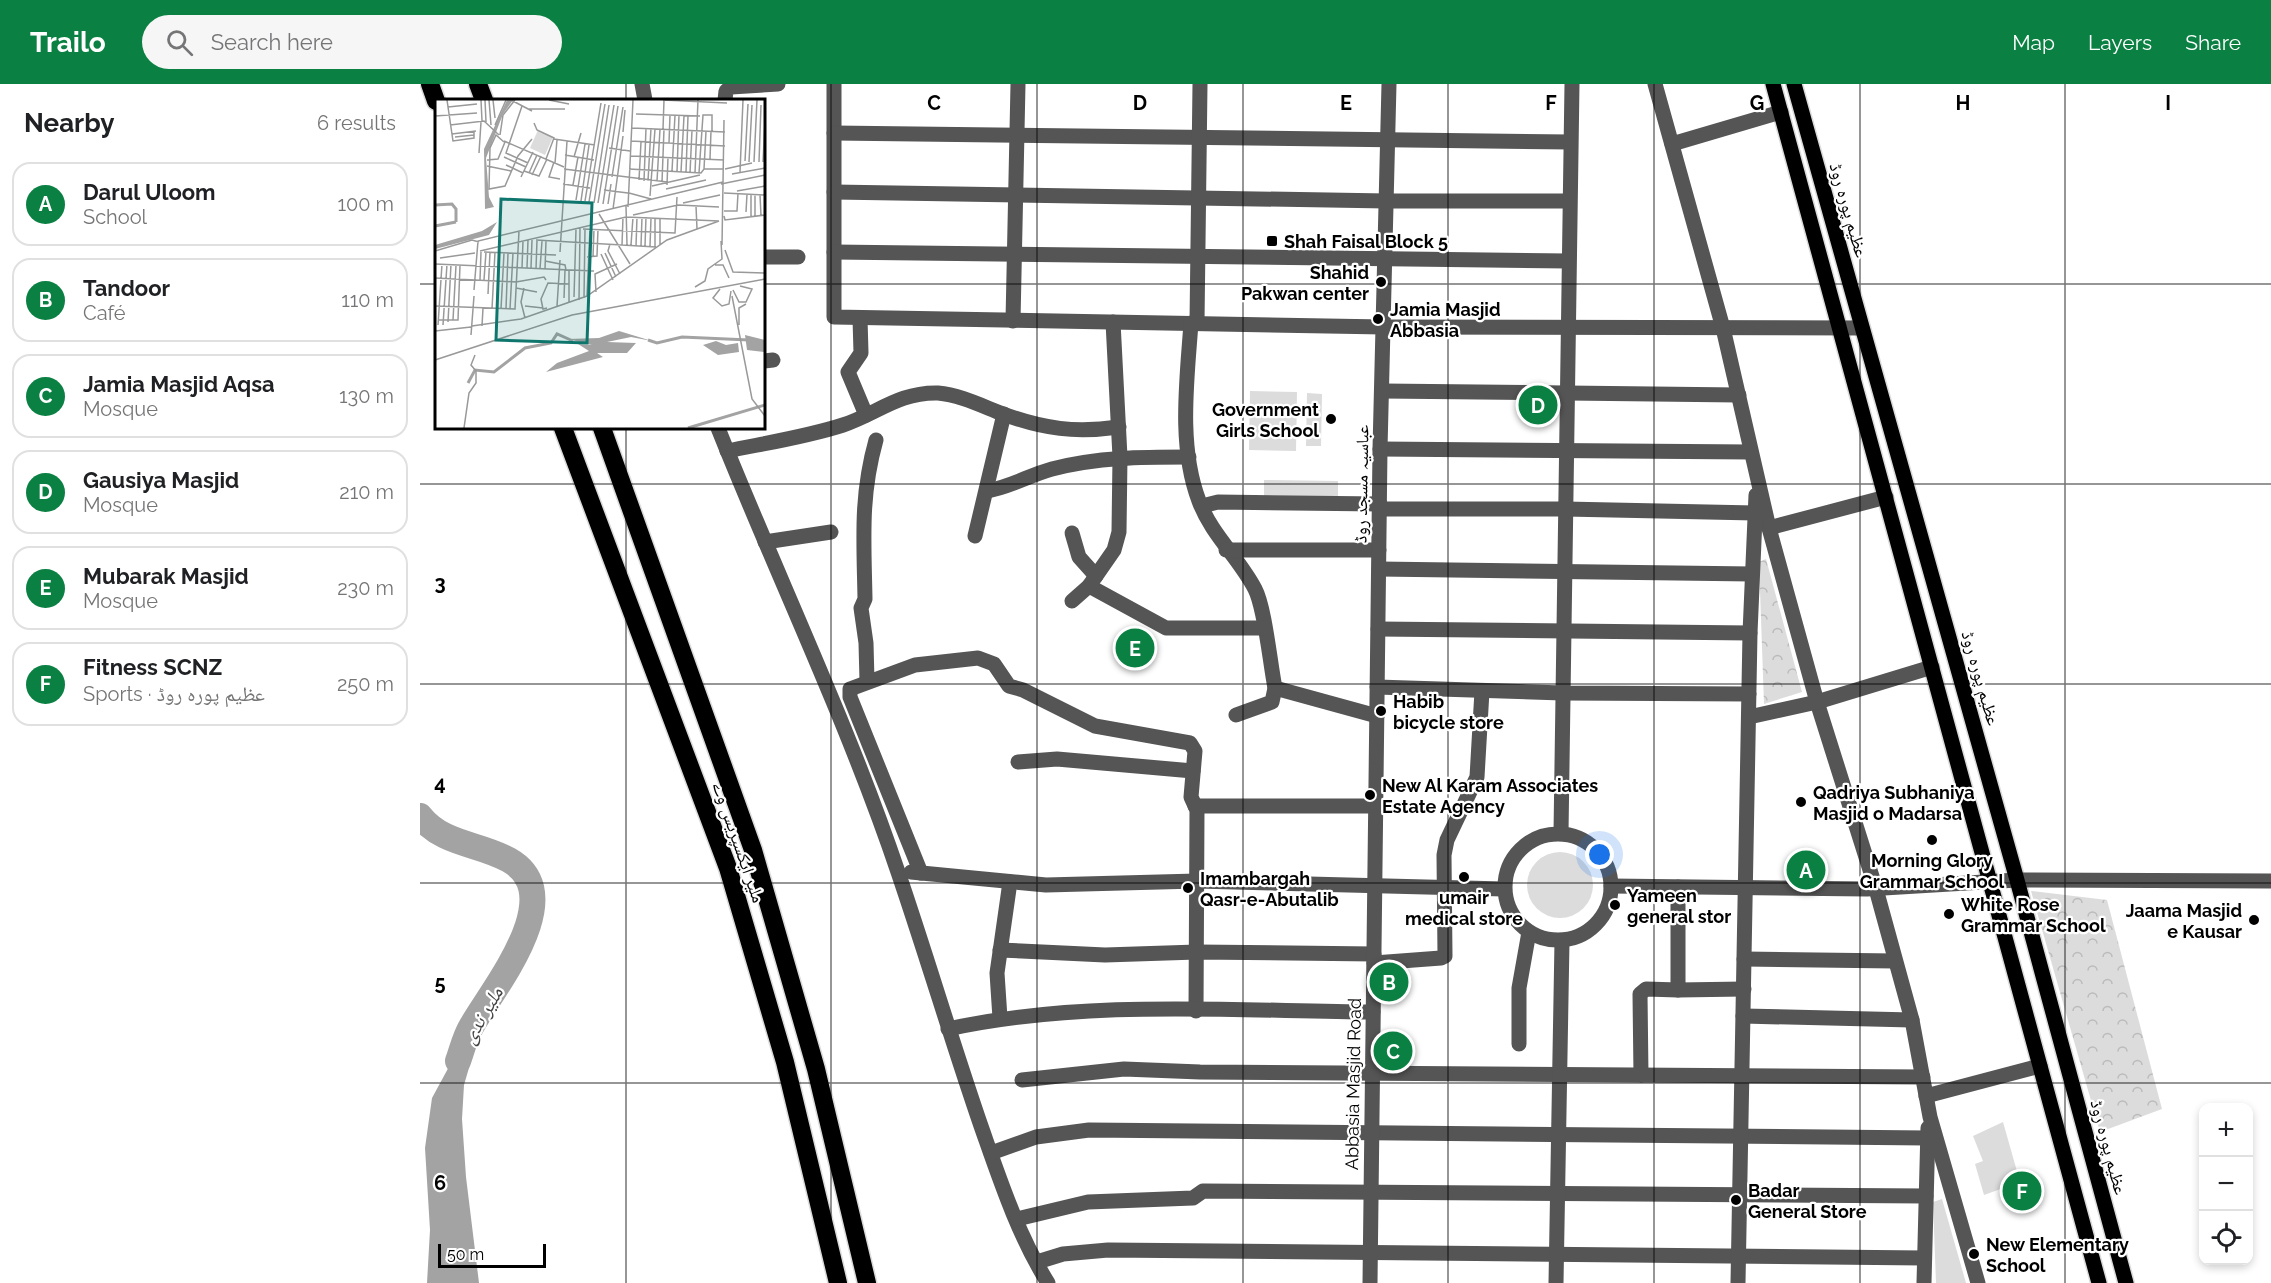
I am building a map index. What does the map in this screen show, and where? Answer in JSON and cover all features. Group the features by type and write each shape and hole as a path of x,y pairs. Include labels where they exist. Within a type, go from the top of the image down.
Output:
{"highway":[{"path":"430,84 435,99"},
{"path":"478,84 484,99"},
{"name":"ملیر ایکسپریس وے","path":"563,429 728,868 784,1062 838,1283"},
{"name":"ملیر ایکسپریس وے","path":"602,429 753,850 816,1069 867,1283"}],"main road":[{"path":"1773,84 2099,1283"},
{"name":"عظیم پورہ روڈ","path":"1794,84 2017,880 2126,1283"}],"street":[{"path":"642,84 645,99"},
{"path":"725,99 728,88 778,84"},
{"path":"834,84 834,317 1384,327 1862,328"},
{"path":"1013,321 1017,84"},
{"path":"1200,84 1198,255 1186,400 1189,457 1202,506 1226,550 1239,563 1256,591 1275,688 1272,702 1236,715"},
{"name":"عباسیہ مسجد روڈ","path":"1375,886 1380,448 1389,84"},
{"path":"1561,834 1566,328 1572,84"},
{"path":"1655,84 1723,328 1769,528 1817,702 1876,889 1912,1020 1930,1117 1978,1283"},
{"path":"1672,144 1781,112"},
{"path":"834,133 1570,142"},
{"path":"834,192 1199,199 1569,201"},
{"path":"834,252 1568,261"},
{"path":"765,257 798,257"},
{"path":"860,318 861,353 848,372 866,415"},
{"path":"1072,601 1093,581 1114,550 1119,532 1120,457 1113,322"},
{"path":"1383,391 1739,395"},
{"path":"727,451 818,432 866,415 883,405 901,399 938,393 973,402 1045,427 1084,431 1119,427"},
{"path":"975,536 1004,414"},
{"path":"718,429 830,696 898,870 948,1029 991,1153 1017,1219 1048,1283"},
{"path":"867,681 861,608 865,599 863,512 866,476 876,440"},
{"path":"1380,448 1751,452"},
{"path":"987,491 1006,488 1051,470 1120,457 1189,457"},
{"path":"1738,1283 1750,633 1757,480"},
{"path":"1769,528 1886,497"},
{"path":"1202,506 1227,501 1380,507 1755,513"},
{"path":"765,542 831,532"},
{"path":"1072,533 1079,557 1093,581 1166,628 1264,628"},
{"path":"1226,550 1379,550"},
{"path":"1379,569 1752,574"},
{"path":"1378,629 1750,633"},
{"path":"921,873 850,697 850,689 915,665 978,658 988,660 1009,686 1023,690 1095,726 1190,743 1195,751 1191,797 1195,806 1197,881 1196,1011"},
{"path":"1749,717 1817,702 1932,667"},
{"path":"1377,687 1563,693 1749,694"},
{"path":"1275,688 1377,716"},
{"path":"1000,950 1105,955 1197,952 1441,958 1444,956 1442,887 1447,840 1478,777 1482,691"},
{"path":"1018,762 1057,759 1193,771"},
{"path":"1195,806 1376,806"},
{"path":"1561,834 1577,837 1596,850 1609,870 1611,886 1607,908 1592,929 1577,937 1562,941 1544,939 1529,932 1516,921 1508,906 1504,889 1507,871 1515,855 1528,843 1544,835 1561,834"},
{"path":"898,870 1046,885 1197,881 1504,889"},
{"path":"1611,886 1876,889 2017,880 2271,881"},
{"path":"1000,1018 997,973 1011,882"},
{"name":"Abbasia Masjid Road","path":"1370,1283 1375,886"},
{"path":"1678,887 1678,990"},
{"path":"1519,1044 1519,988 1529,932"},
{"path":"1556,1283 1562,941"},
{"path":"1744,959 1895,961"},
{"path":"1641,1075 1640,994 1646,990 1744,989"},
{"path":"948,1029 1000,1018 1117,1011 1373,1012"},
{"path":"1743,1016 1912,1020"},
{"path":"1926,1096 2040,1066"},
{"path":"1023,1080 1124,1069 1200,1072 1923,1077"},
{"path":"1924,1283 1927,1138 1930,1117"},
{"path":"991,1153 1036,1137 1089,1130 1927,1138"},
{"path":"1017,1219 1088,1202 1193,1198 1203,1191 1926,1196"},
{"path":"1036,1262 1063,1254 1108,1250 1739,1254 1924,1258"}],"green space":[{"path":"1250,391 1297,392 1296,451 1249,450"},
{"path":"1307,393 1322,394 1321,446 1306,446"},
{"path":"1264,480 1338,481 1338,497 1264,496"},
{"path":"1766,559 1802,692 1764,704 1759,562"},
{"path":"1554,852 1566,852 1578,857 1588,867 1593,885 1591,898 1578,913 1566,918 1554,918 1542,913 1532,903 1527,891 1527,879 1532,867 1542,857"},
{"path":"2031,891 2107,900 2162,1109 2100,1132"},
{"path":"2003,1122 2020,1182 1984,1195 1975,1164 1983,1161 1973,1136"},
{"path":"1942,1199 1966,1283 1936,1283 1933,1202"}],"shaded area":[{"path":"470,1028 473,1054 464,1085 462,1119 466,1177 479,1283 427,1283 430,1230 425,1148 432,1098"}],"waterway":[{"name":"ملیر ندی","path":"420,816 439,833 509,860 526,876 532,895 530,918 521,942 469,1031 458,1061"}],"place":[{"name":"Shah Faisal Block 5","path":"1272,241"},
{"name":"Shahid Pakwan center","path":"1381,282"},
{"name":"Jamia Masjid Abbasia","path":"1378,319"},
{"name":"Gausiya Masjid","path":"1538,405"},
{"name":"Government Girls School","path":"1331,419"},
{"name":"Mubarak Masjid","path":"1135,648"},
{"name":"Habib bicycle store","path":"1381,711"},
{"name":"New Al Karam Associates Estate Agency","path":"1370,795"},
{"name":"Qadriya Subhaniya Masjid o Madarsa","path":"1801,802"},
{"name":"Morning Glory Grammar School","path":"1932,840"},
{"name":"Darul Uloom","path":"1806,870"},
{"name":"umair medical store","path":"1464,877"},
{"name":"Imambargah Qasr-e-Abutalib","path":"1188,888"},
{"name":"Yameen general stor","path":"1615,905"},
{"name":"White Rose Grammar School","path":"1949,914"},
{"name":"Jaama Masjid e Kausar","path":"2254,920"},
{"name":"Tandoor","path":"1389,982"},
{"name":"Jamia Masjid Aqsa","path":"1393,1051"},
{"name":"Fitness SCNZ","path":"2022,1191"},
{"name":"Badar General Store","path":"1736,1200"},
{"name":"New Elementary School","path":"1974,1254"}]}
